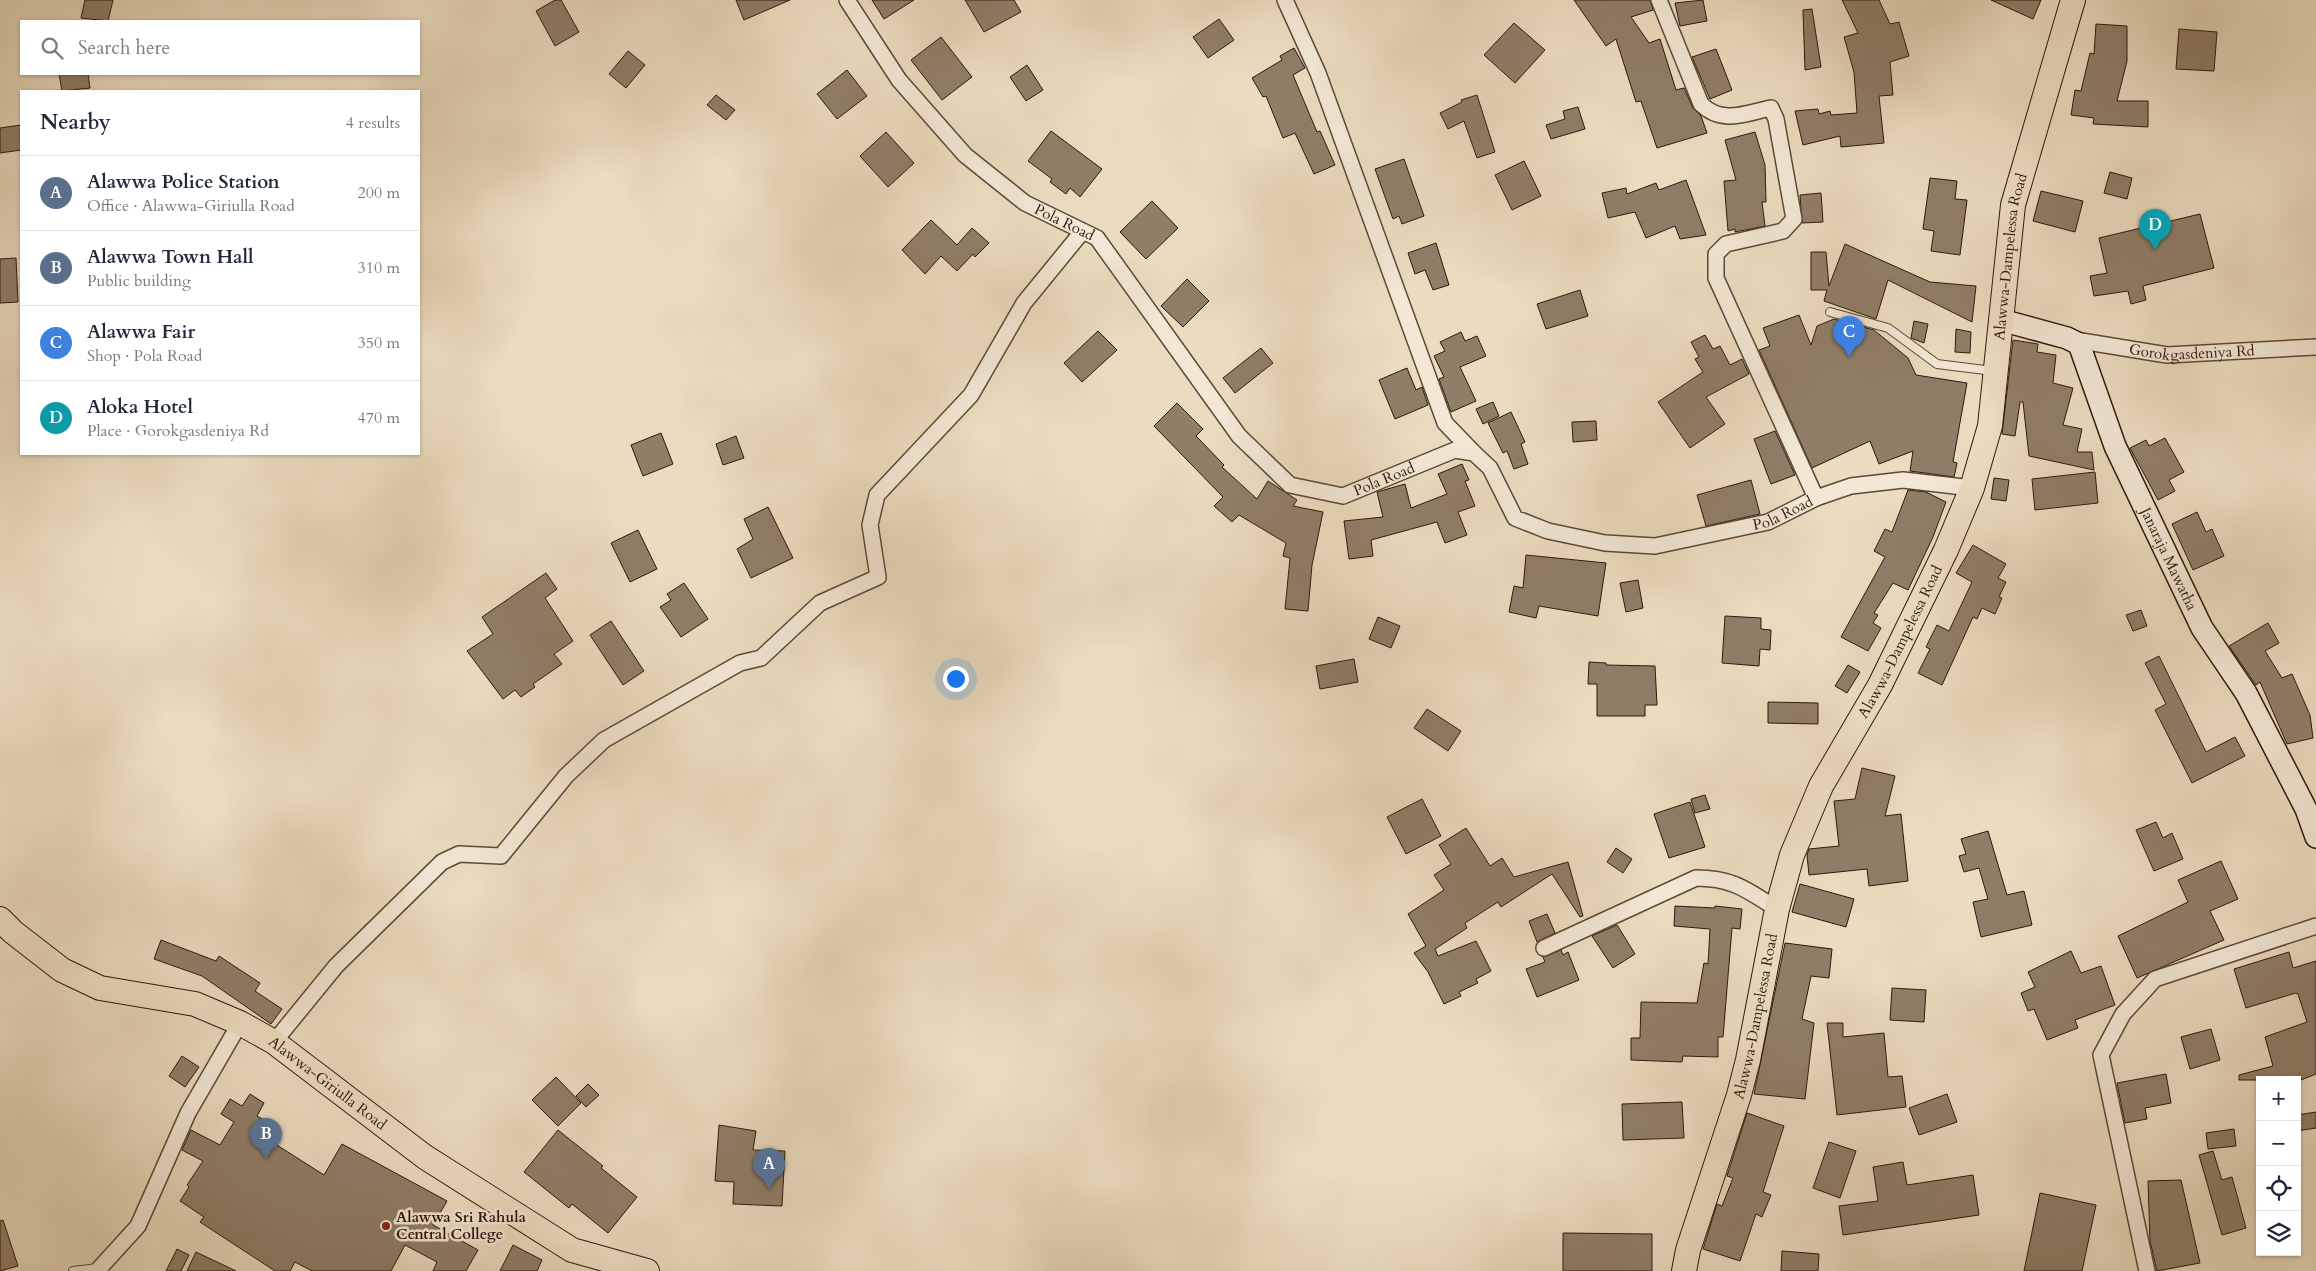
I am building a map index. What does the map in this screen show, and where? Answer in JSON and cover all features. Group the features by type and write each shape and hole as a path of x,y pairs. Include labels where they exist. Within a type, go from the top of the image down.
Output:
{"main road":[{"name":"Alawwa-Dampelessa Road","path":"1684,1271 1690,1241 1734,1111 1748,1060 1776,909 1792,855 1821,786 1880,685 1946,550 1972,488 1990,426 2013,205 2073,0"},
{"name":"Alawwa-Giriulla Road","path":"0,919 13,932 62,970 100,988 195,1004 240,1023 274,1042 425,1157 572,1250 648,1271"}],"street":[{"name":"Pola Road","path":"847,0 899,80 965,155 1025,203 1097,238 1239,436 1290,485 1343,496 1455,450 1474,453 1490,468 1515,518 1548,531 1605,543 1655,546 1768,522 1816,498 1851,486 1903,480 1972,488"},
{"path":"1285,0 1318,72 1446,423 1474,453"},
{"path":"1659,0 1702,104 1710,113 1727,116 1771,108 1776,119 1794,219 1783,231 1726,244 1716,254 1716,278 1816,498"},
{"path":"274,1042 336,966 442,862 459,854 501,856 566,776 604,740 740,662 761,658 820,603 878,578 870,525 877,495 971,395 1024,302 1082,232"},
{"path":"2001,320 2068,338"},
{"name":"Gorokgasdeniya Rd","path":"2068,338 2167,355 2316,347"},
{"name":"Janaraja Mawatha","path":"2068,338 2080,344 2115,446 2202,628 2246,693 2306,809 2316,837"},
{"path":"1544,948 1696,878 1717,878 1738,885 1776,909"},
{"path":"2147,1271 2101,1056 2123,1014 2155,979 2316,926"},
{"path":"98,1269 138,1226 188,1113 240,1023"}],"lane":[{"path":"1830,312 1888,328 1936,364 1996,371"},
{"path":"73,1271 98,1269"}],"building":[{"path":"85,0 113,0 108,20 81,18"},
{"path":"555,0 561,0 579,32 555,46 536,11"},
{"path":"736,0 790,0 744,20"},
{"path":"872,0 914,0 884,19"},
{"path":"965,0 1014,0 1021,12 984,32"},
{"path":"1574,0 1650,0 1653,10 1631,17 1649,43 1660,39 1676,90 1684,88 1693,108 1701,116 1707,133 1657,148 1641,101 1636,102 1616,39 1606,46"},
{"path":"1703,0 1707,21 1680,26 1675,3"},
{"path":"1842,0 1879,0 1890,24 1899,22 1909,56 1890,62 1893,95 1879,96 1884,143 1841,147 1840,136 1803,145 1795,111 1818,109 1819,114 1830,111 1831,115 1857,113 1854,72 1844,37 1858,33"},
{"path":"1991,0 2041,0 2033,19"},
{"path":"1812,9 1821,67 1805,70 1803,10"},
{"path":"1219,19 1234,40 1208,58 1193,37"},
{"path":"1514,23 1545,50 1515,83 1484,55"},
{"path":"2096,24 2127,26 2127,61 2117,101 2148,101 2148,127 2093,124 2094,118 2071,115 2075,90 2081,91 2090,53 2094,54"},
{"path":"2179,29 2217,32 2214,71 2176,69"},
{"path":"941,37 972,77 942,100 911,60"},
{"path":"1294,48 1305,68 1293,75 1317,132 1320,131 1335,165 1314,174 1295,133 1283,138 1266,96 1263,97 1252,78 1282,60 1280,56"},
{"path":"1716,49 1732,90 1710,99 1692,57"},
{"path":"628,51 645,65 626,88 609,74"},
{"path":"1027,65 1043,90 1026,101 1010,77"},
{"path":"847,70 867,96 837,119 817,94"},
{"path":"59,75 88,75 90,88 62,90"},
{"path":"716,95 735,110 726,120 707,105"},
{"path":"1477,95 1495,152 1477,158 1464,121 1448,129 1440,113 1462,102 1461,100"},
{"path":"1578,107 1585,129 1551,139 1546,125 1565,119 1563,111"},
{"path":"20,125 20,150 0,153 0,128"},
{"path":"1051,131 1102,169 1080,197 1070,188 1066,194 1050,182 1052,179 1028,161"},
{"path":"886,132 914,163 888,187 860,156"},
{"path":"1755,132 1765,165 1766,202 1762,202 1765,226 1735,232 1735,229 1728,231 1724,181 1736,180 1725,140"},
{"path":"1404,159 1424,216 1402,224 1399,216 1393,219 1375,169"},
{"path":"1524,161 1541,196 1512,210 1495,175"},
{"path":"2110,172 2132,178 2127,199 2104,193"},
{"path":"1930,178 1957,181 1955,199 1967,200 1960,255 1931,251 1934,231 1923,229"},
{"path":"1686,180 1706,235 1680,239 1675,226 1646,238 1635,212 1608,218 1602,193 1626,188 1627,194 1656,183 1659,190"},
{"path":"2041,191 2083,201 2075,232 2033,221"},
{"path":"1821,193 1823,222 1802,223 1800,195"},
{"path":"1152,201 1178,228 1146,259 1120,232"},
{"path":"2200,214 2214,268 2143,286 2146,300 2131,304 2128,291 2094,296 2090,276 2107,273 2099,238"},
{"path":"931,220 957,245 972,228 989,243 975,257 973,254 957,271 941,256 925,274 902,250"},
{"path":"1436,243 1449,285 1433,290 1425,270 1415,274 1408,253"},
{"path":"1845,244 1930,282 1976,286 1972,322 1888,280 1876,319 1824,301 1827,290 1811,290 1811,252 1826,252 1829,286"},
{"path":"16,258 18,302 0,303 0,259"},
{"path":"1187,279 1209,301 1183,327 1161,306"},
{"path":"1580,290 1588,316 1546,329 1537,304"},
{"path":"1799,315 1811,345 1817,326 1834,319 1874,330 1908,358 1916,375 1967,383 1953,462 1957,463 1954,477 1910,471 1913,451 1879,464 1870,441 1812,468 1759,350 1770,346 1763,328"},
{"path":"1914,321 1928,324 1924,343 1911,338"},
{"path":"1956,329 1971,332 1970,353 1955,352"},
{"path":"1098,331 1117,350 1082,382 1064,363"},
{"path":"1461,332 1465,341 1477,336 1486,356 1460,367 1476,401 1451,412 1439,379 1444,377 1434,356 1445,351 1440,342"},
{"path":"1705,335 1713,349 1720,346 1730,365 1742,359 1749,374 1706,397 1725,424 1690,448 1658,402 1703,372 1695,359 1699,357 1691,342"},
{"path":"2013,340 2038,344 2037,352 2056,355 2053,383 2073,388 2063,425 2082,429 2077,452 2092,452 2094,470 2029,456 2023,402 2020,402 2015,436 2002,434"},
{"path":"1261,348 1273,363 1235,393 1223,378"},
{"path":"1407,368 1416,390 1422,387 1428,405 1395,419 1379,380"},
{"path":"1493,402 1499,416 1483,424 1476,409"},
{"path":"1177,403 1203,429 1196,436 1224,465 1222,467 1257,499 1268,481 1297,500 1293,506 1323,512 1312,565 1308,611 1285,609 1290,558 1283,556 1286,543 1239,515 1232,522 1214,506 1223,497 1154,426"},
{"path":"1511,412 1525,442 1521,444 1528,464 1514,469 1507,451 1503,453 1488,423"},
{"path":"1596,421 1597,440 1573,442 1572,422"},
{"path":"1775,431 1795,475 1771,484 1754,439"},
{"path":"661,433 673,464 643,476 631,445"},
{"path":"736,436 744,458 723,465 716,444"},
{"path":"2165,438 2184,472 2169,480 2175,491 2158,500 2130,448 2146,440 2149,446"},
{"path":"1462,464 1469,480 1465,481 1475,506 1458,512 1467,535 1445,543 1437,522 1371,540 1373,556 1349,559 1344,521 1383,517 1377,492 1405,484 1411,508 1447,494 1438,474"},
{"path":"2095,472 2098,503 2035,510 2032,479"},
{"path":"1994,478 2009,480 2006,501 1991,499"},
{"path":"1751,480 1760,514 1706,526 1697,495"},
{"path":"1908,490 1926,492 1946,502 1933,537 1908,590 1893,583 1874,613 1878,615 1873,623 1881,628 1868,651 1841,637 1885,557 1874,551 1885,529 1892,532"},
{"path":"768,507 793,558 751,578 737,549 753,539 744,519"},
{"path":"2197,512 2206,532 2212,529 2224,556 2193,570 2172,524"},
{"path":"638,530 657,569 630,582 611,543"},
{"path":"1973,545 2006,564 1998,578 2006,582 1999,597 2002,598 1995,614 1982,608 1977,619 1973,617 1942,685 1918,673 1930,649 1926,647 1937,625 1949,631 1972,582 1956,573"},
{"path":"1526,555 1606,563 1598,616 1539,606 1536,618 1509,612 1514,586 1523,588"},
{"path":"546,573 557,589 545,598 573,641 554,654 562,664 533,684 535,687 521,697 515,690 503,699 467,651 493,634 482,617"},
{"path":"1638,580 1643,608 1626,612 1620,583"},
{"path":"684,583 708,619 681,637 660,607 671,600 667,594"},
{"path":"2141,610 2147,626 2133,631 2126,615"},
{"path":"1725,616 1761,618 1761,629 1771,630 1770,650 1760,649 1759,666 1722,663"},
{"path":"1378,617 1400,626 1391,648 1369,639"},
{"path":"611,621 644,671 623,685 590,635"},
{"path":"2268,623 2279,643 2265,651 2282,678 2292,674 2310,715 2313,738 2287,744 2260,682 2256,685 2229,646"},
{"path":"2159,656 2206,752 2235,737 2245,756 2192,783 2155,710 2166,704 2145,663"},
{"path":"1354,659 1358,682 1320,689 1316,666"},
{"path":"1589,662 1606,663 1606,665 1655,666 1657,705 1645,705 1645,716 1597,716 1597,684 1588,684"},
{"path":"1848,665 1860,672 1847,693 1835,686"},
{"path":"1768,702 1818,703 1818,724 1768,723"},
{"path":"1427,709 1461,731 1448,751 1414,728"},
{"path":"1862,768 1895,776 1885,816 1901,814 1908,881 1869,886 1867,869 1809,875 1807,855 1809,849 1839,846 1834,801 1855,799"},
{"path":"1705,795 1710,809 1695,813 1691,799"},
{"path":"1422,799 1441,836 1406,854 1387,817"},
{"path":"1690,802 1705,847 1669,858 1654,814"},
{"path":"2156,822 2163,838 2172,833 2183,859 2154,871 2136,830"},
{"path":"1466,828 1490,866 1502,858 1514,877 1568,862 1583,916 1580,917 1552,874 1501,907 1498,902 1465,923 1467,928 1435,949 1438,956 1476,941 1491,971 1476,979 1478,983 1459,992 1461,996 1444,1004 1428,972 1414,953 1426,946 1408,914 1444,890 1434,875 1451,864 1439,845"},
{"path":"1988,831 2007,895 2024,891 2032,925 1981,937 1973,902 1988,899 1979,868 1964,872 1959,856 1966,854 1961,839"},
{"path":"1616,848 1632,859 1623,873 1607,862"},
{"path":"2221,861 2238,899 2210,911 2224,940 2137,978 2118,936 2188,902 2178,880"},
{"path":"1800,884 1854,899 1846,927 1792,912"},
{"path":"1675,906 1715,908 1715,906 1742,909 1740,929 1732,928 1723,1037 1718,1037 1718,1057 1683,1056 1682,1062 1631,1060 1631,1038 1640,1038 1641,1002 1697,1003 1704,963 1708,964 1710,929 1674,926"},
{"path":"1547,914 1555,933 1537,942 1529,921"},
{"path":"1617,925 1635,954 1613,968 1592,936"},
{"path":"161,940 216,961 219,956 260,983 255,991 282,1009 271,1024 202,976 154,959"},
{"path":"1785,943 1832,949 1829,978 1811,976 1802,1019 1814,1023 1805,1099 1754,1094"},
{"path":"1561,950 1563,955 1568,952 1579,980 1537,997 1526,969 1545,962 1543,957"},
{"path":"2071,951 2081,973 2101,966 2115,1005 2075,1020 2078,1028 2047,1040 2034,1009 2028,1011 2021,993 2035,987 2028,972"},
{"path":"2289,952 2293,968 2316,961 2316,1074 2301,1080 2301,1076 2256,1076 2256,1080 2239,1080 2239,1075 2273,1066 2265,1037 2307,1022 2298,994 2296,993 2246,1008 2234,969"},
{"path":"1892,988 1926,990 1924,1022 1890,1020"},
{"path":"1827,1023 1843,1023 1843,1037 1884,1033 1888,1077 1902,1076 1906,1107 1837,1115"},
{"path":"2211,1029 2220,1060 2190,1069 2181,1037"},
{"path":"182,1056 199,1067 185,1087 169,1076"},
{"path":"2166,1074 2171,1103 2145,1108 2147,1119 2125,1123 2117,1083"},
{"path":"556,1077 581,1103 558,1126 532,1100"},
{"path":"588,1084 599,1095 586,1107 576,1096"},
{"path":"250,1094 264,1103 257,1116 269,1123 261,1135 324,1175 342,1144 447,1201 433,1225 478,1250 466,1271 433,1271 437,1262 405,1245 391,1271 312,1271 295,1262 290,1271 275,1271 200,1222 204,1217 180,1201 189,1187 187,1185 203,1161 182,1150 191,1130 220,1145 234,1122 221,1114 230,1099 242,1106"},
{"path":"1947,1094 1957,1122 1919,1135 1909,1108"},
{"path":"1682,1102 1684,1138 1623,1140 1622,1104"},
{"path":"2316,1112 2316,1128 2301,1130 2301,1114"},
{"path":"1747,1113 1784,1126 1763,1192 1771,1195 1762,1217 1756,1214 1740,1261 1703,1249 1717,1204 1722,1206 1733,1178 1727,1176"},
{"path":"719,1125 756,1131 753,1150 785,1151 782,1206 733,1204 734,1182 715,1181"},
{"path":"2234,1129 2236,1146 2208,1149 2206,1133"},
{"path":"558,1130 603,1166 601,1168 637,1197 608,1233 572,1204 569,1208 524,1172"},
{"path":"1829,1142 1856,1151 1840,1198 1813,1188"},
{"path":"2213,1151 2222,1180 2232,1177 2246,1228 2222,1235 2199,1155"},
{"path":"1903,1162 1907,1185 1973,1175 1979,1215 1843,1235 1839,1206 1878,1201 1873,1167"},
{"path":"2181,1180 2200,1263 2157,1271 2150,1241 2148,1181"},
{"path":"2040,1193 2096,1205 2082,1271 2024,1271"},
{"path":"3,1220 18,1266 0,1271 0,1221"},
{"path":"1563,1233 1652,1234 1652,1271 1563,1271"},
{"path":"513,1245 542,1260 537,1271 500,1271"},
{"path":"177,1249 189,1255 181,1271 166,1271"},
{"path":"1782,1251 1819,1254 1818,1271 1781,1271"},
{"path":"196,1252 236,1271 187,1271"}],"place":[{"name":"Aloka Hotel","path":"2155,250"},
{"name":"Alawwa Fair","path":"1849,357"},
{"name":"Alawwa Town Hall","path":"266,1159"},
{"name":"Alawwa Police Station","path":"769,1189"},
{"name":"Alawwa Sri Rahula Central College","path":"386,1226"}]}
